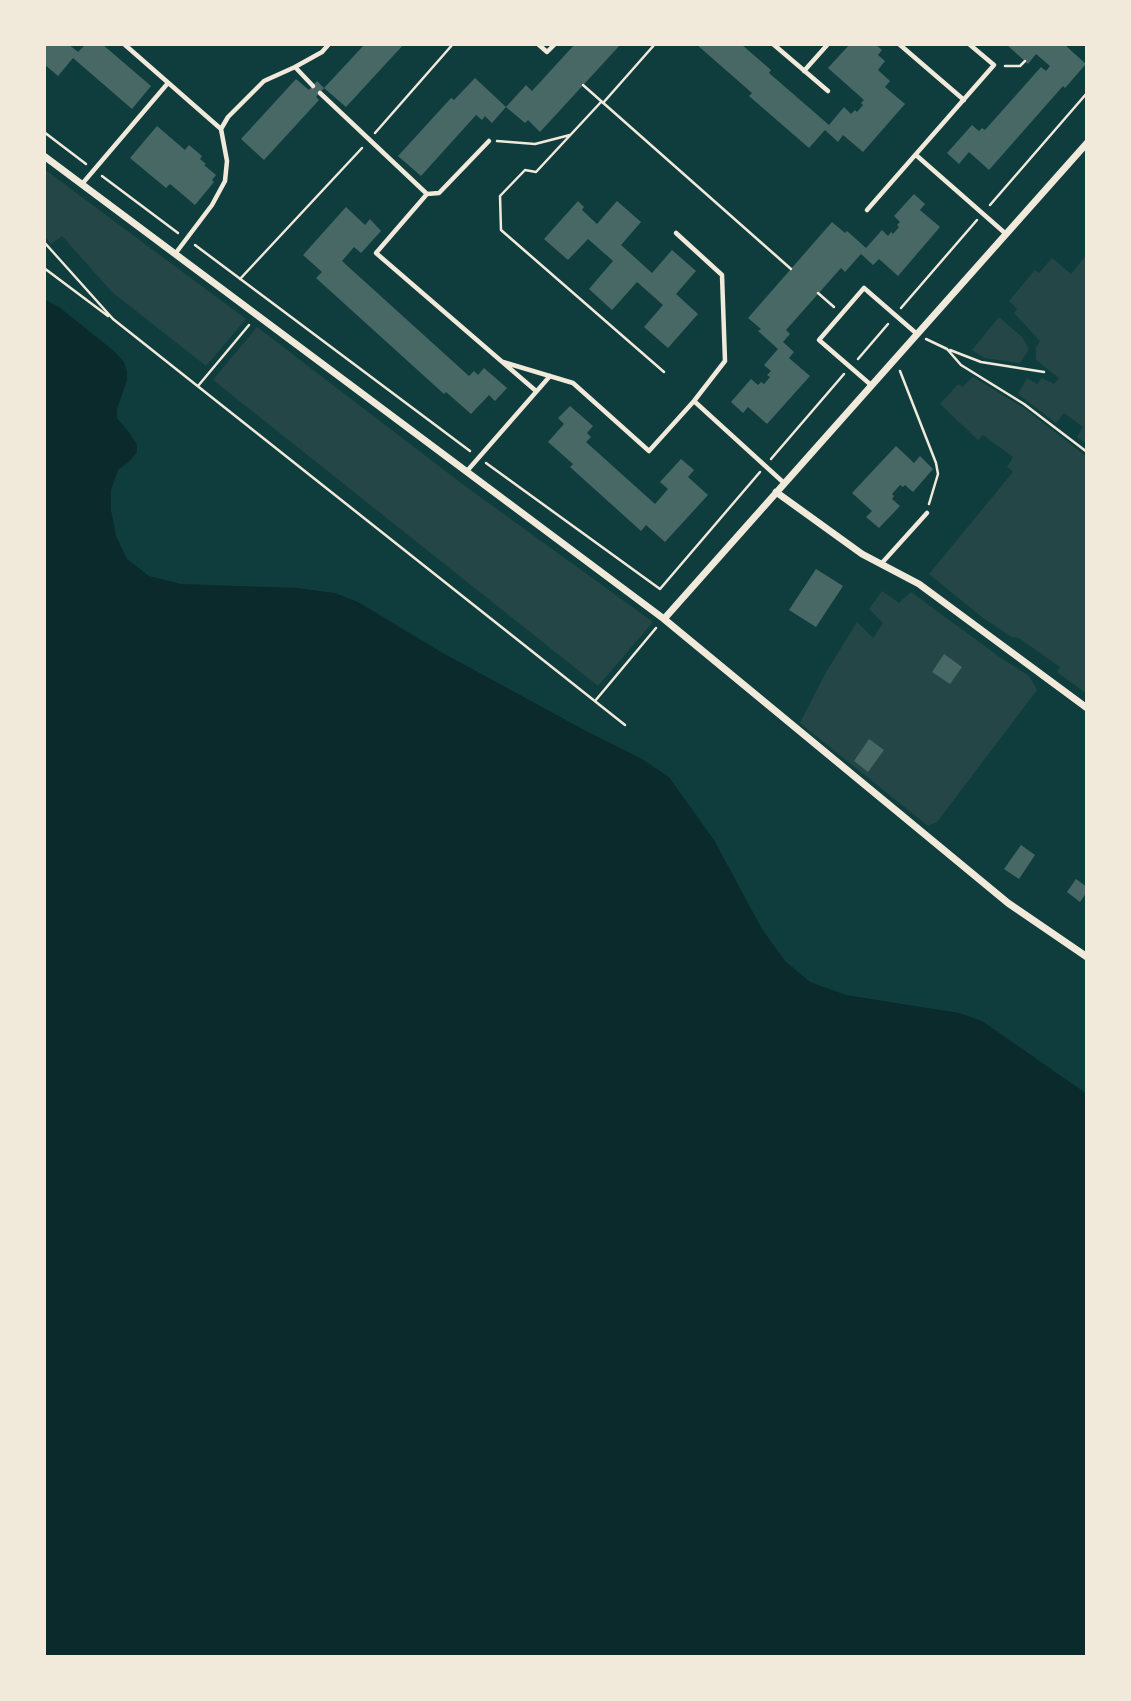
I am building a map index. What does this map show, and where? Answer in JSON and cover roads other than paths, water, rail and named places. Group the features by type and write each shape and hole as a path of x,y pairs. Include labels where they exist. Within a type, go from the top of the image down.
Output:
{"street":[{"path":"664,619 1087,143"},
{"path":"44,156 664,619 988,887 1087,957"},
{"path":"776,492 862,554 919,584 1087,708"}],"lane":[{"path":"124,44 221,129 227,161 225,181 212,205 175,254"},
{"path":"221,129 228,117 264,81 322,52 329,44"},
{"path":"538,44 547,52 555,44"},
{"path":"773,44 828,91"},
{"path":"804,71 828,44"},
{"path":"898,44 964,100"},
{"path":"867,210 994,65 969,44"},
{"path":"295,67 313,86"},
{"path":"81,184 169,83"},
{"path":"320,93 427,194"},
{"path":"489,141 439,193 427,194 376,253 536,391"},
{"path":"916,155 1006,234"},
{"path":"503,362 573,383 649,452 725,361 722,275 676,233"},
{"path":"871,385 819,340 864,288 917,334"},
{"path":"467,471 550,376"},
{"path":"694,401 784,483"},
{"path":"881,564 927,513"}]}
